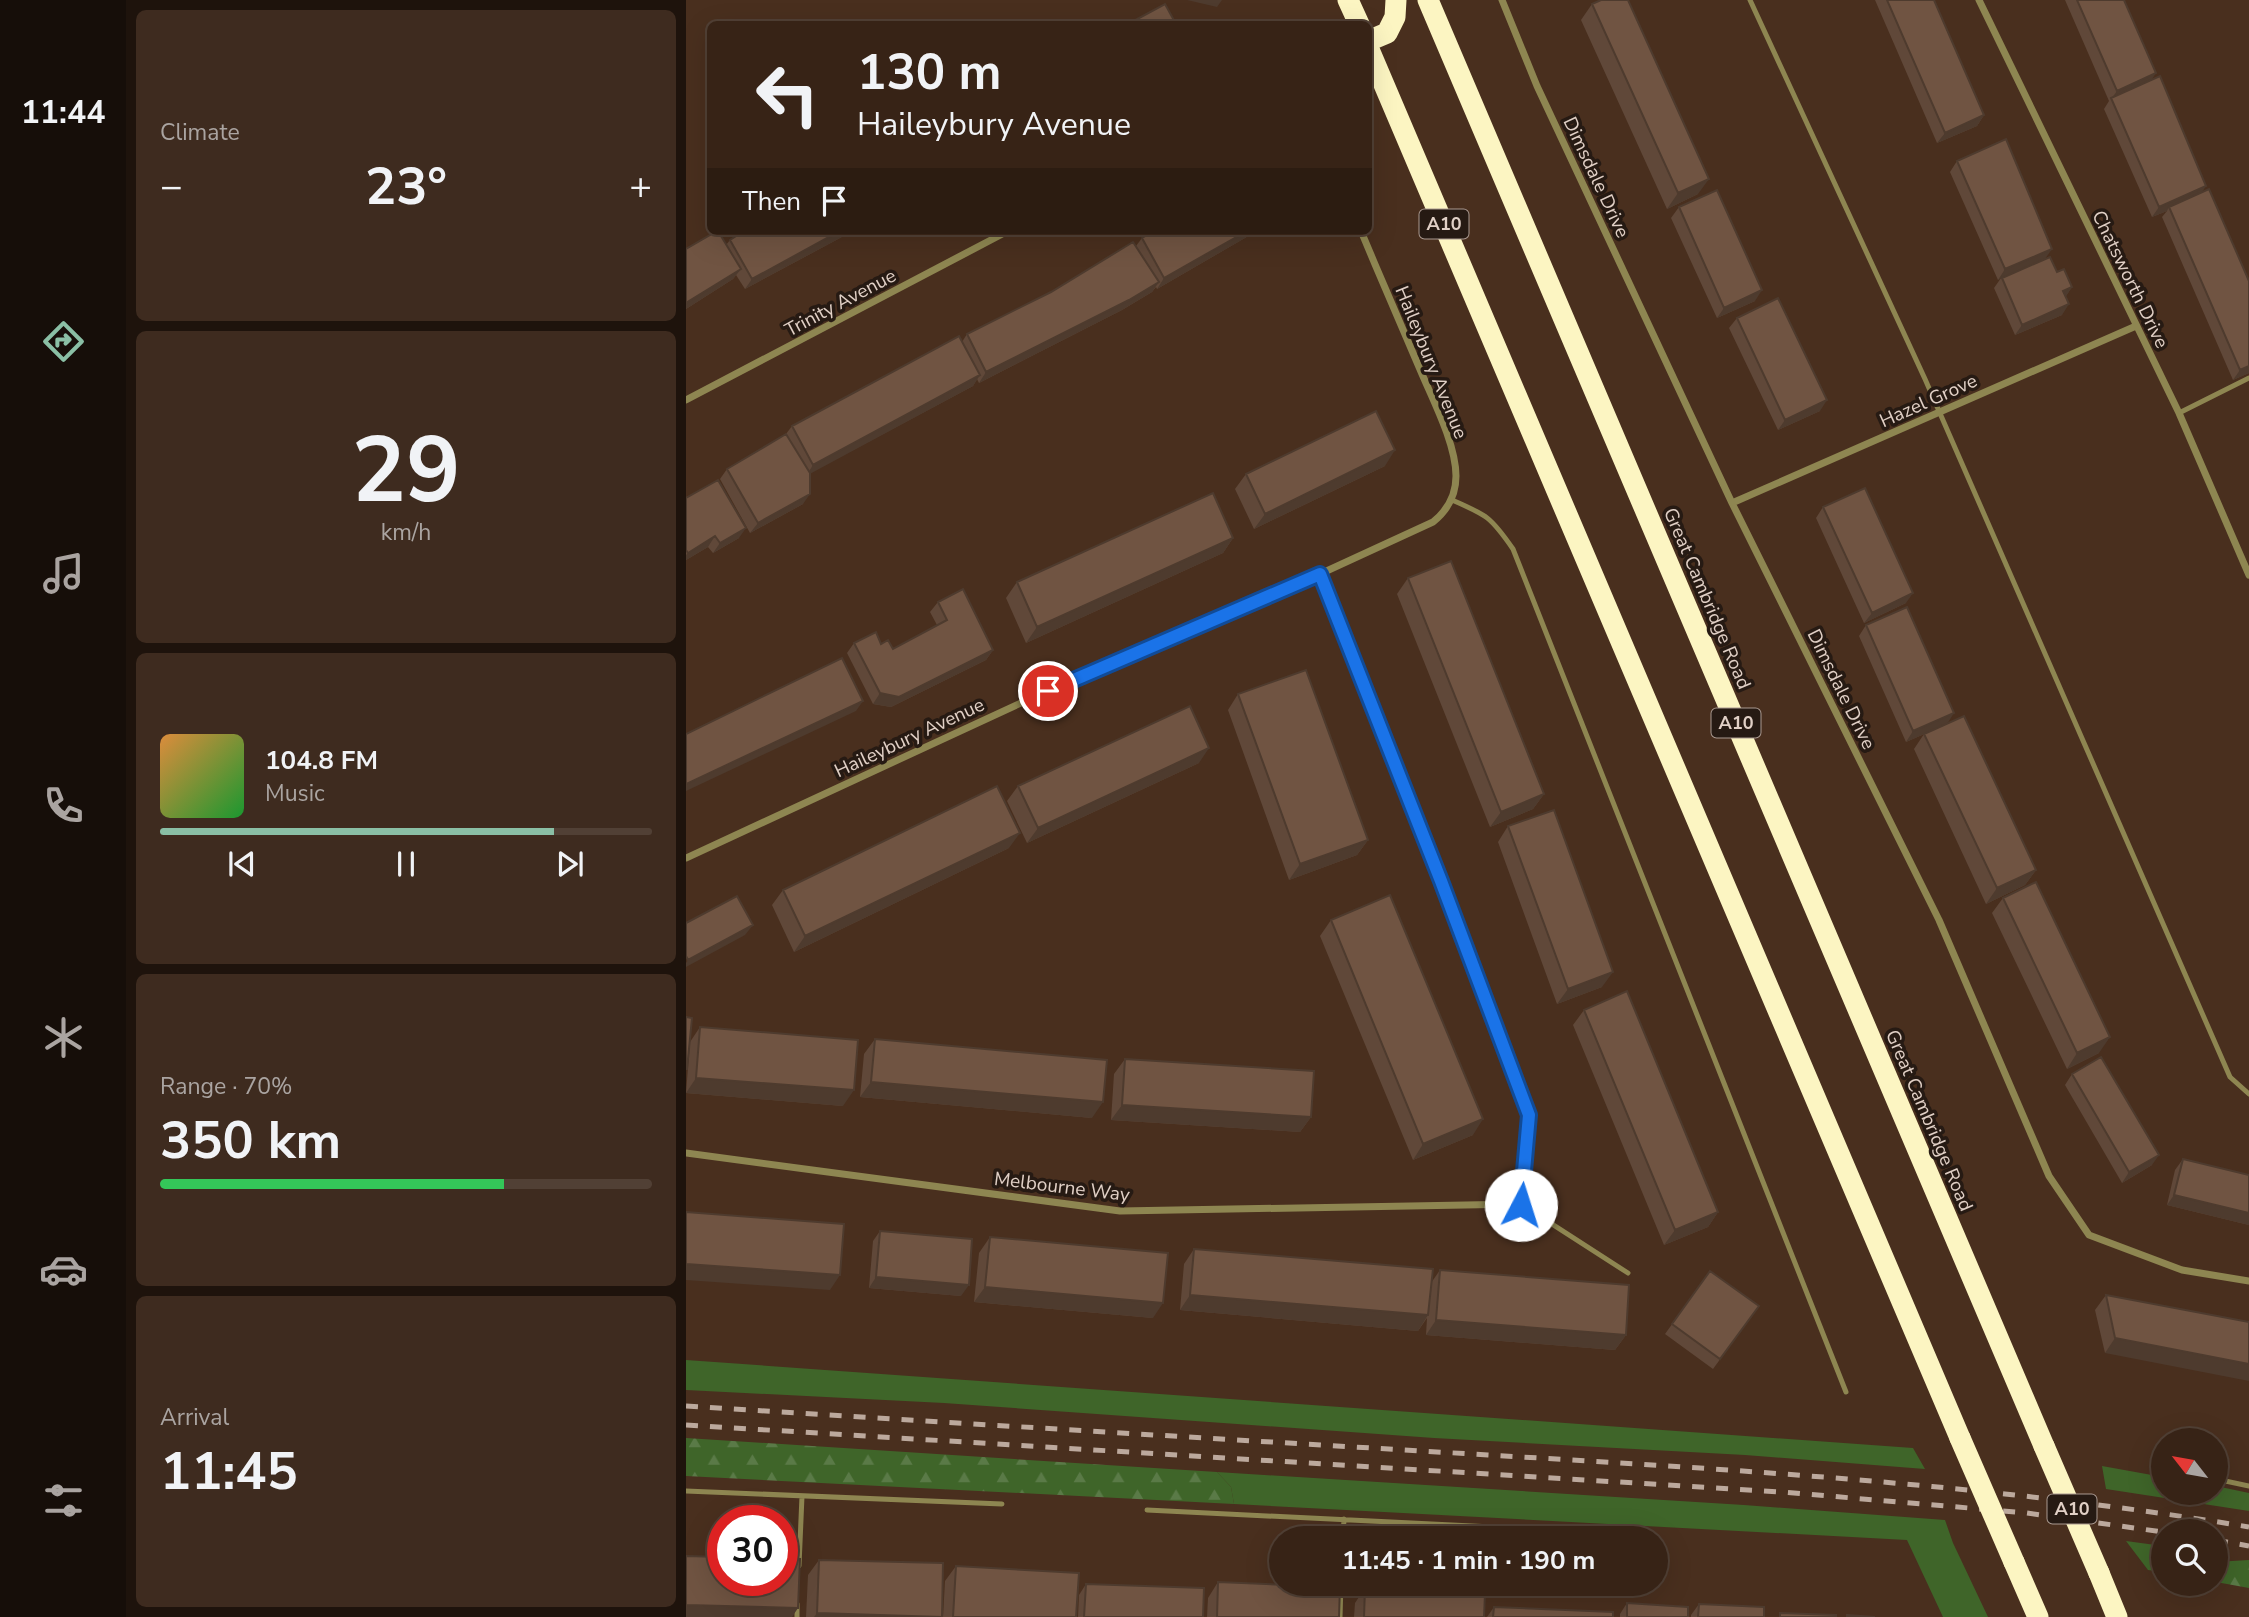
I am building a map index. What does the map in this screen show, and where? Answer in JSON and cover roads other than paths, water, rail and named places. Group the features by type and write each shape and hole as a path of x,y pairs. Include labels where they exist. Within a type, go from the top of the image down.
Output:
{"highway":[{"path":"1348,0 1358,21"},
{"path":"1372,39 1387,33 1395,17 1396,0"},
{"name":"Great Cambridge Road","path":"1428,0 2118,1617"},
{"name":"A10","path":"1372,56 1959,1438 2038,1617"}],"street":[{"name":"Dimsdale Drive","path":"1502,0 1543,99 1732,503 1939,920 2049,1175 2089,1236 2182,1270 2249,1282"},
{"name":"Chatsworth Drive","path":"1979,0 2179,413 2249,575"},
{"name":"Trinity Avenue","path":"686,400 1001,235"},
{"name":"Haileybury Avenue","path":"686,858 1023,702 1320,574 1433,522 1444,513 1452,500 1456,472 1445,429 1363,235"},
{"name":"Hazel Grove","path":"1732,503 2136,326"},
{"path":"1320,574 1441,881 1529,1115 1521,1205"},
{"name":"Melbourne Way","path":"686,1153 1120,1211 1521,1205"}],"lane":[{"path":"1750,0 1939,412 2230,1076 2249,1094"},
{"path":"2179,413 2249,378"},
{"path":"1452,500 1483,513 1496,525 1513,549 1846,1392"},
{"path":"1521,1205 1628,1273"},
{"path":"2228,1482 2249,1486"},
{"path":"686,1491 1002,1504"},
{"path":"798,1577 802,1496"},
{"path":"1147,1510 1476,1526"},
{"path":"1344,1519 1344,1526"},
{"path":"797,1617 798,1596"},
{"path":"1340,1617 1341,1596"}],"railway":[{"path":"686,1406 1774,1473 2060,1500 2249,1527"},
{"path":"686,1425 1782,1492 2027,1513 2151,1530"},
{"path":"2228,1542 2249,1546"}]}
